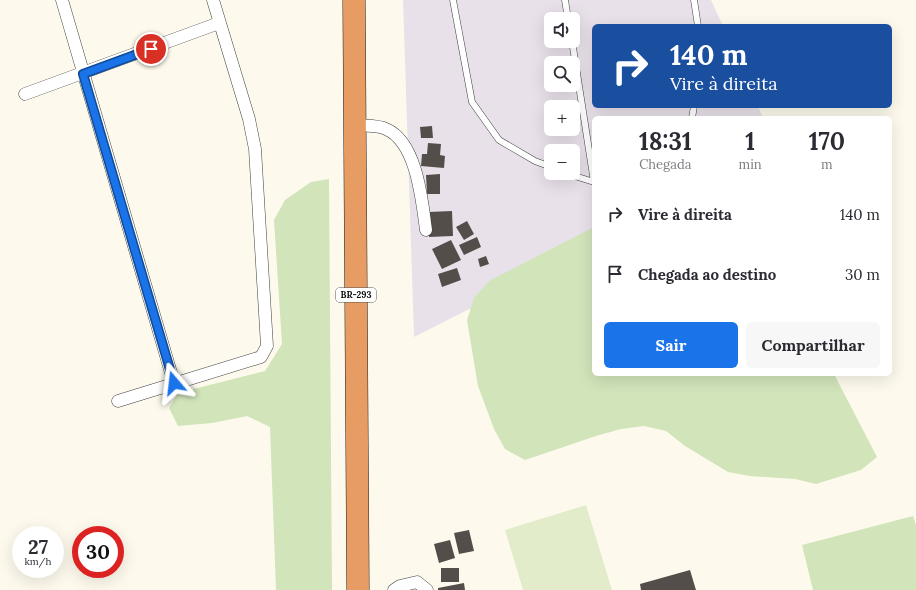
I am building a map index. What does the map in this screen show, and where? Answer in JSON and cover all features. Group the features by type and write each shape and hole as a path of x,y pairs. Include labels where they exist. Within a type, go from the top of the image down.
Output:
{"highway":[{"name":"BR-293","path":"354,0 358,590"}],"street":[{"path":"62,0 174,383"},
{"path":"118,401 261,357 267,346 255,149 249,119 213,0"},
{"path":"25,94 219,23"},
{"path":"356,125 385,128 397,136 409,155 416,173 421,192 426,230"},
{"path":"394,590 400,586 417,582 427,590"}],"lane":[{"path":"452,0 472,102 499,140 535,161 544,164"},
{"path":"565,0 567,12"},
{"path":"694,0 698,24"},
{"path":"573,48 592,169"},
{"path":"580,178 592,181"}],"shaded area":[{"path":"403,0 711,0 722,24 592,24 592,108 759,108 762,116 592,116 592,247 414,337"}],"green space":[{"path":"329,179 332,590 276,590 270,427 247,416 212,423 178,426 169,408 178,393 265,371 282,344 274,220 285,200 311,182"},
{"path":"592,228 592,376 835,376 877,457 861,470 816,484 795,479 750,476 728,472 685,446 666,431 644,426 621,429 596,436 525,460 505,449 494,429 478,386 467,320 474,298 489,281"},
{"path":"586,505 612,590 523,590 505,530"},
{"path":"913,516 916,525 916,590 813,590 802,545"}],"building":[{"path":"432,126 433,138 421,138 420,127"},
{"path":"428,143 441,144 440,155 445,156 444,168 421,166 422,154 427,154"},
{"path":"440,174 440,194 427,194 426,175"},
{"path":"452,211 453,236 429,237 428,212"},
{"path":"467,221 474,234 464,240 456,227"},
{"path":"477,237 481,247 464,255 459,245"},
{"path":"451,240 461,260 442,269 432,249"},
{"path":"486,256 489,264 480,267 478,259"},
{"path":"457,268 461,280 442,287 438,274"},
{"path":"469,530 474,551 459,554 454,533"},
{"path":"450,540 455,558 439,563 434,544"},
{"path":"441,568 459,568 459,582 441,582"},
{"path":"690,570 696,590 641,590 640,584"},
{"path":"464,583 465,590 438,590 438,588"}],"route":[{"path":"151,49 83,74 174,383"}]}
